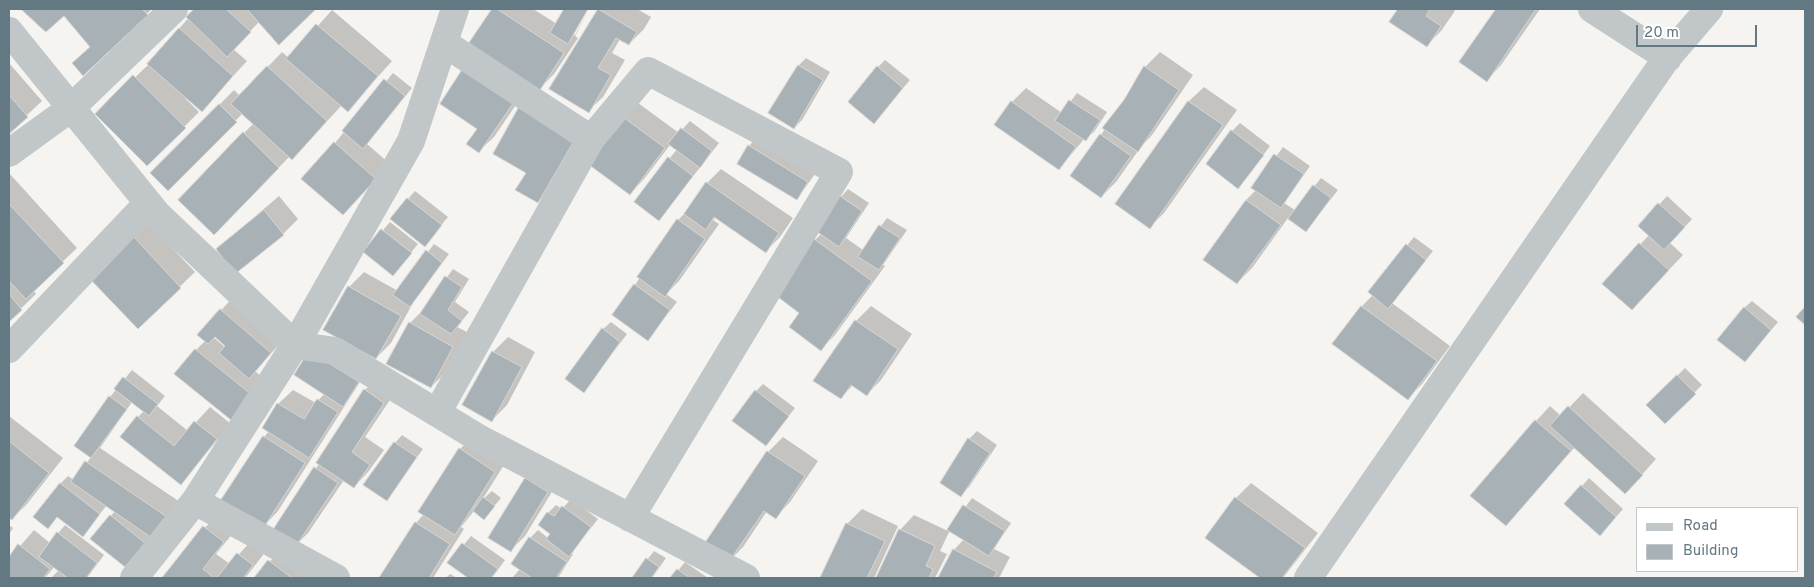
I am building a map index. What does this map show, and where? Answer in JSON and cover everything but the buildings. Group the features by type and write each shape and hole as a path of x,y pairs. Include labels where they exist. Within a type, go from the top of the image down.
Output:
{"street":[{"path":"9,153 71,108 174,9"},
{"path":"134,578 195,501 294,345 411,141 455,9"},
{"path":"1592,9 1668,58"},
{"path":"1308,578 1668,58 1709,9"},
{"path":"9,31 158,216 294,345 335,351 480,439 746,578"},
{"path":"444,43 591,139"},
{"path":"437,413 591,139 648,71 840,172 630,518"},
{"path":"9,349 148,203"},
{"path":"195,501 336,578"}]}
